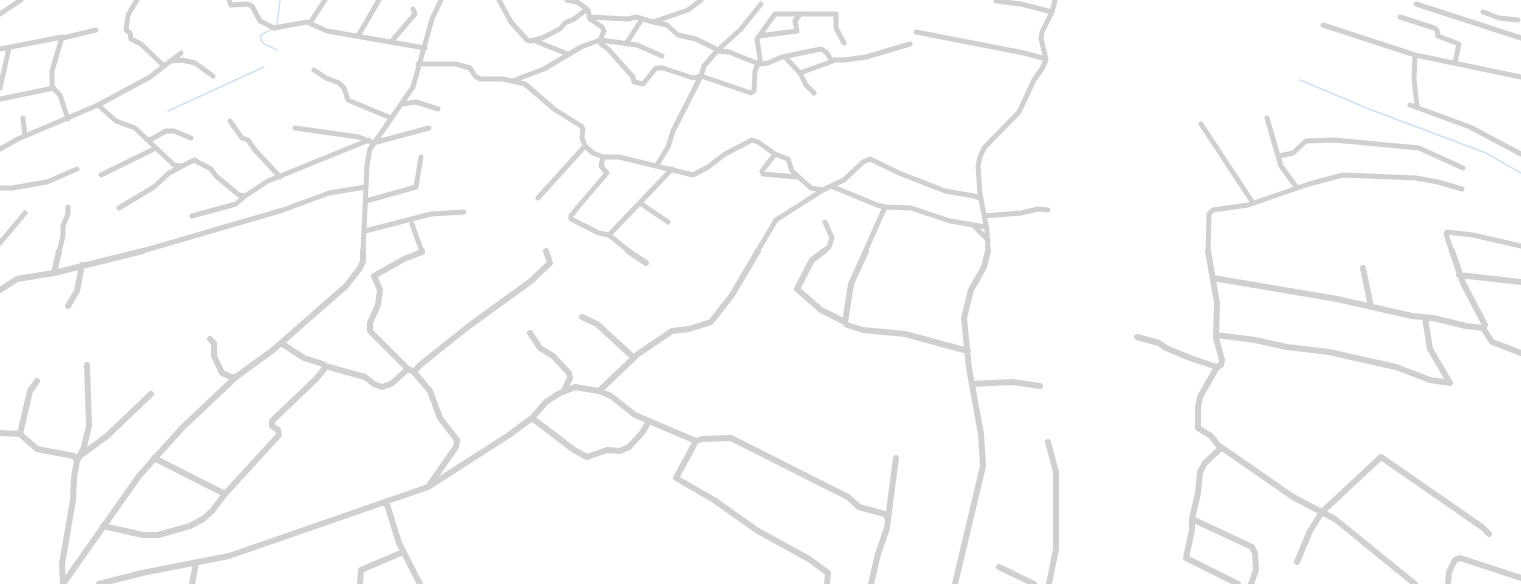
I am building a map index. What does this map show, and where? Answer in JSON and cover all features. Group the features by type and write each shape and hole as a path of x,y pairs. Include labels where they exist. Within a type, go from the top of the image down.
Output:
{"street":[{"path":"0,14 21,0"},
{"path":"137,0 128,13 126,30 130,33 131,39 141,44 164,66"},
{"path":"228,0 231,5 247,4 252,6 260,21 274,28 304,22 310,23 321,29 425,48"},
{"path":"310,23 325,0"},
{"path":"358,36 375,4 380,0"},
{"path":"63,584 139,476 182,428 236,378 332,299 355,276 363,261 367,165 371,142 403,104 413,87 418,64 425,48 432,19 441,0"},
{"path":"499,0 508,17 527,40 535,41 568,54"},
{"path":"567,0 580,4 588,10 589,17 603,29 600,40 601,44 607,48 619,64 632,77 634,82 640,84 643,84 656,68 663,68 693,78 701,76 751,93 754,91 755,71 759,64 760,46 757,39 775,14 836,14 836,28 844,43"},
{"path":"653,22 688,10 701,0"},
{"path":"955,584 983,466 982,434 972,384 965,310 971,290 984,267 988,250 978,166 982,152 1019,112 1034,80 1044,67 1046,59 1041,39 1042,32 1052,12 1055,0"},
{"path":"996,1 1022,4 1052,12"},
{"path":"657,165 668,147 673,132 701,76 704,66 717,51 741,29 761,4"},
{"path":"1416,4 1521,38"},
{"path":"391,42 415,14 413,9"},
{"path":"535,41 560,29 565,23 574,19 586,10"},
{"path":"1483,12 1499,18 1516,18 1521,26"},
{"path":"759,36 797,31 795,21 800,14"},
{"path":"589,17 642,19 667,25 678,35 699,40 716,48 717,51 729,52 759,64 768,63 785,56 821,49 827,53 832,61"},
{"path":"1400,17 1434,28 1437,30 1438,36 1459,44 1455,63"},
{"path":"626,44 642,19"},
{"path":"1323,25 1416,55 1521,77"},
{"path":"0,49 57,37 63,38 96,30"},
{"path":"916,32 1024,53 1046,59"},
{"path":"63,38 52,71 52,87 60,95 62,106 68,119"},
{"path":"514,81 544,69 581,47 600,40 641,47 662,56"},
{"path":"800,73 832,61 866,57 910,44"},
{"path":"0,88 9,48"},
{"path":"0,149 25,136 98,105 139,83 180,53"},
{"path":"1416,55 1414,79 1416,106"},
{"path":"785,56 800,73 806,85 814,92"},
{"path":"169,61 182,60 195,63 213,76"},
{"path":"418,64 456,64 470,68 475,76 480,79 503,79 528,86 554,109 581,126 583,129 582,138 585,146 593,153 603,157 626,158 672,169 688,175 696,174 725,154 752,140 758,142 775,154 790,160 792,171 807,186 823,190"},
{"path":"314,70 326,78 339,83 344,88 348,100 391,118"},
{"path":"0,98 54,88"},
{"path":"403,104 416,102 438,109"},
{"path":"98,105 116,120 135,128 174,165 181,166"},
{"path":"1410,105 1470,127 1521,154"},
{"path":"23,118 25,136"},
{"path":"1267,118 1279,156 1280,166 1297,188"},
{"path":"230,121 242,138 248,140 255,150 280,177"},
{"path":"1201,124 1253,203"},
{"path":"295,128 350,136 371,142"},
{"path":"192,216 229,207 236,204 245,196 268,181 371,142 429,128"},
{"path":"146,139 150,140 166,131 191,138"},
{"path":"1279,156 1293,153 1306,141 1334,140 1419,148 1463,168"},
{"path":"538,198 585,146"},
{"path":"101,175 156,148"},
{"path":"775,154 762,171 763,174 797,177"},
{"path":"603,157 601,166 607,173 578,206 571,216 571,219 599,233 609,236 646,263"},
{"path":"366,201 416,187 421,158"},
{"path":"599,391 634,358 672,332 689,329 711,322 732,295 776,220 782,218 788,211 823,190 844,180 863,162 870,159 899,173 946,191 974,196 981,199"},
{"path":"119,208 154,187 165,176 191,161 196,161 211,169 216,176 239,195 245,196"},
{"path":"0,188 12,188 47,182 77,169"},
{"path":"609,236 672,169"},
{"path":"1415,584 1335,519 1293,497 1221,448 1211,436 1198,428 1197,418 1200,397 1217,367 1221,365 1222,360 1216,335 1217,314 1208,249 1209,214 1213,210 1253,203 1327,178 1351,175 1416,178 1438,182 1462,189"},
{"path":"831,186 885,207 910,208 950,221 986,227"},
{"path":"0,290 17,279 54,273 193,237 282,210 329,193 366,187"},
{"path":"640,203 668,222"},
{"path":"54,273 63,226 68,214 68,207"},
{"path":"845,322 851,284 885,207"},
{"path":"984,216 1021,213 1038,209 1048,210"},
{"path":"365,231 431,214 464,212"},
{"path":"0,242 24,213"},
{"path":"825,222 832,238 829,246 812,260 796,289 821,310 847,324 863,330 900,333 968,352"},
{"path":"412,224 422,252 404,259 374,276 380,290 378,305 370,324 370,331 430,391 440,418 457,440 456,447 428,487"},
{"path":"974,226 988,240"},
{"path":"1521,246 1473,235 1447,232 1446,234 1459,275 1478,308 1485,325 1483,328 1492,342 1521,353"},
{"path":"280,343 304,358 325,366 365,377 374,384 382,387 391,384 420,365 469,326 531,281 550,263 546,251"},
{"path":"68,306 77,291 82,265"},
{"path":"1363,268 1371,307"},
{"path":"1459,275 1521,282"},
{"path":"1213,278 1337,299 1425,318 1483,328"},
{"path":"582,317 597,324 634,358"},
{"path":"1216,335 1255,340 1287,347 1329,352 1396,367 1430,380 1450,383 1430,349 1425,318"},
{"path":"530,333 540,348 552,356 569,373 570,378 564,390"},
{"path":"1137,338 1159,343 1166,348 1217,367"},
{"path":"210,339 214,343 214,356 222,373 236,378"},
{"path":"63,584 62,564 73,500 74,477 89,426 87,365"},
{"path":"103,526 143,535 158,536 190,526 203,519 212,511 224,494 279,435 279,432 272,426 277,415 316,379 325,366"},
{"path":"20,434 30,391 37,381"},
{"path":"972,384 1012,382 1040,386"},
{"path":"99,584 142,573 229,556 428,487 509,435 532,418 546,402 564,390 575,387 599,391 618,400 635,415 696,441 702,439 731,438 788,468 812,477 848,497 859,507 885,514 888,519"},
{"path":"79,458 107,436 151,394"},
{"path":"532,418 574,450 588,457 607,450 620,452 629,446 642,433 649,421"},
{"path":"0,433 20,434 37,449 79,458"},
{"path":"696,441 676,478 714,500 758,531 809,559 828,573 827,584"},
{"path":"1048,442 1056,472 1056,549 1049,584"},
{"path":"1221,448 1204,463 1200,472 1198,493 1192,519 1192,530 1186,558 1238,584"},
{"path":"154,458 224,494"},
{"path":"871,584 878,554 885,537 896,458"},
{"path":"1297,562 1310,531 1322,512 1381,458 1482,527 1489,534"},
{"path":"386,501 399,543 420,584"},
{"path":"1192,519 1252,547 1255,553 1256,570 1251,584"},
{"path":"360,584 361,570 403,552"},
{"path":"1448,584 1449,572 1455,560 1460,558 1521,578"},
{"path":"192,584 196,563"},
{"path":"999,567 1034,584"}],"waterway":[{"path":"277,26 280,0"},
{"path":"272,29 261,35 261,40 264,44 277,50"},
{"path":"168,111 264,67"},
{"path":"1300,80 1369,109 1486,153 1521,173"}]}
